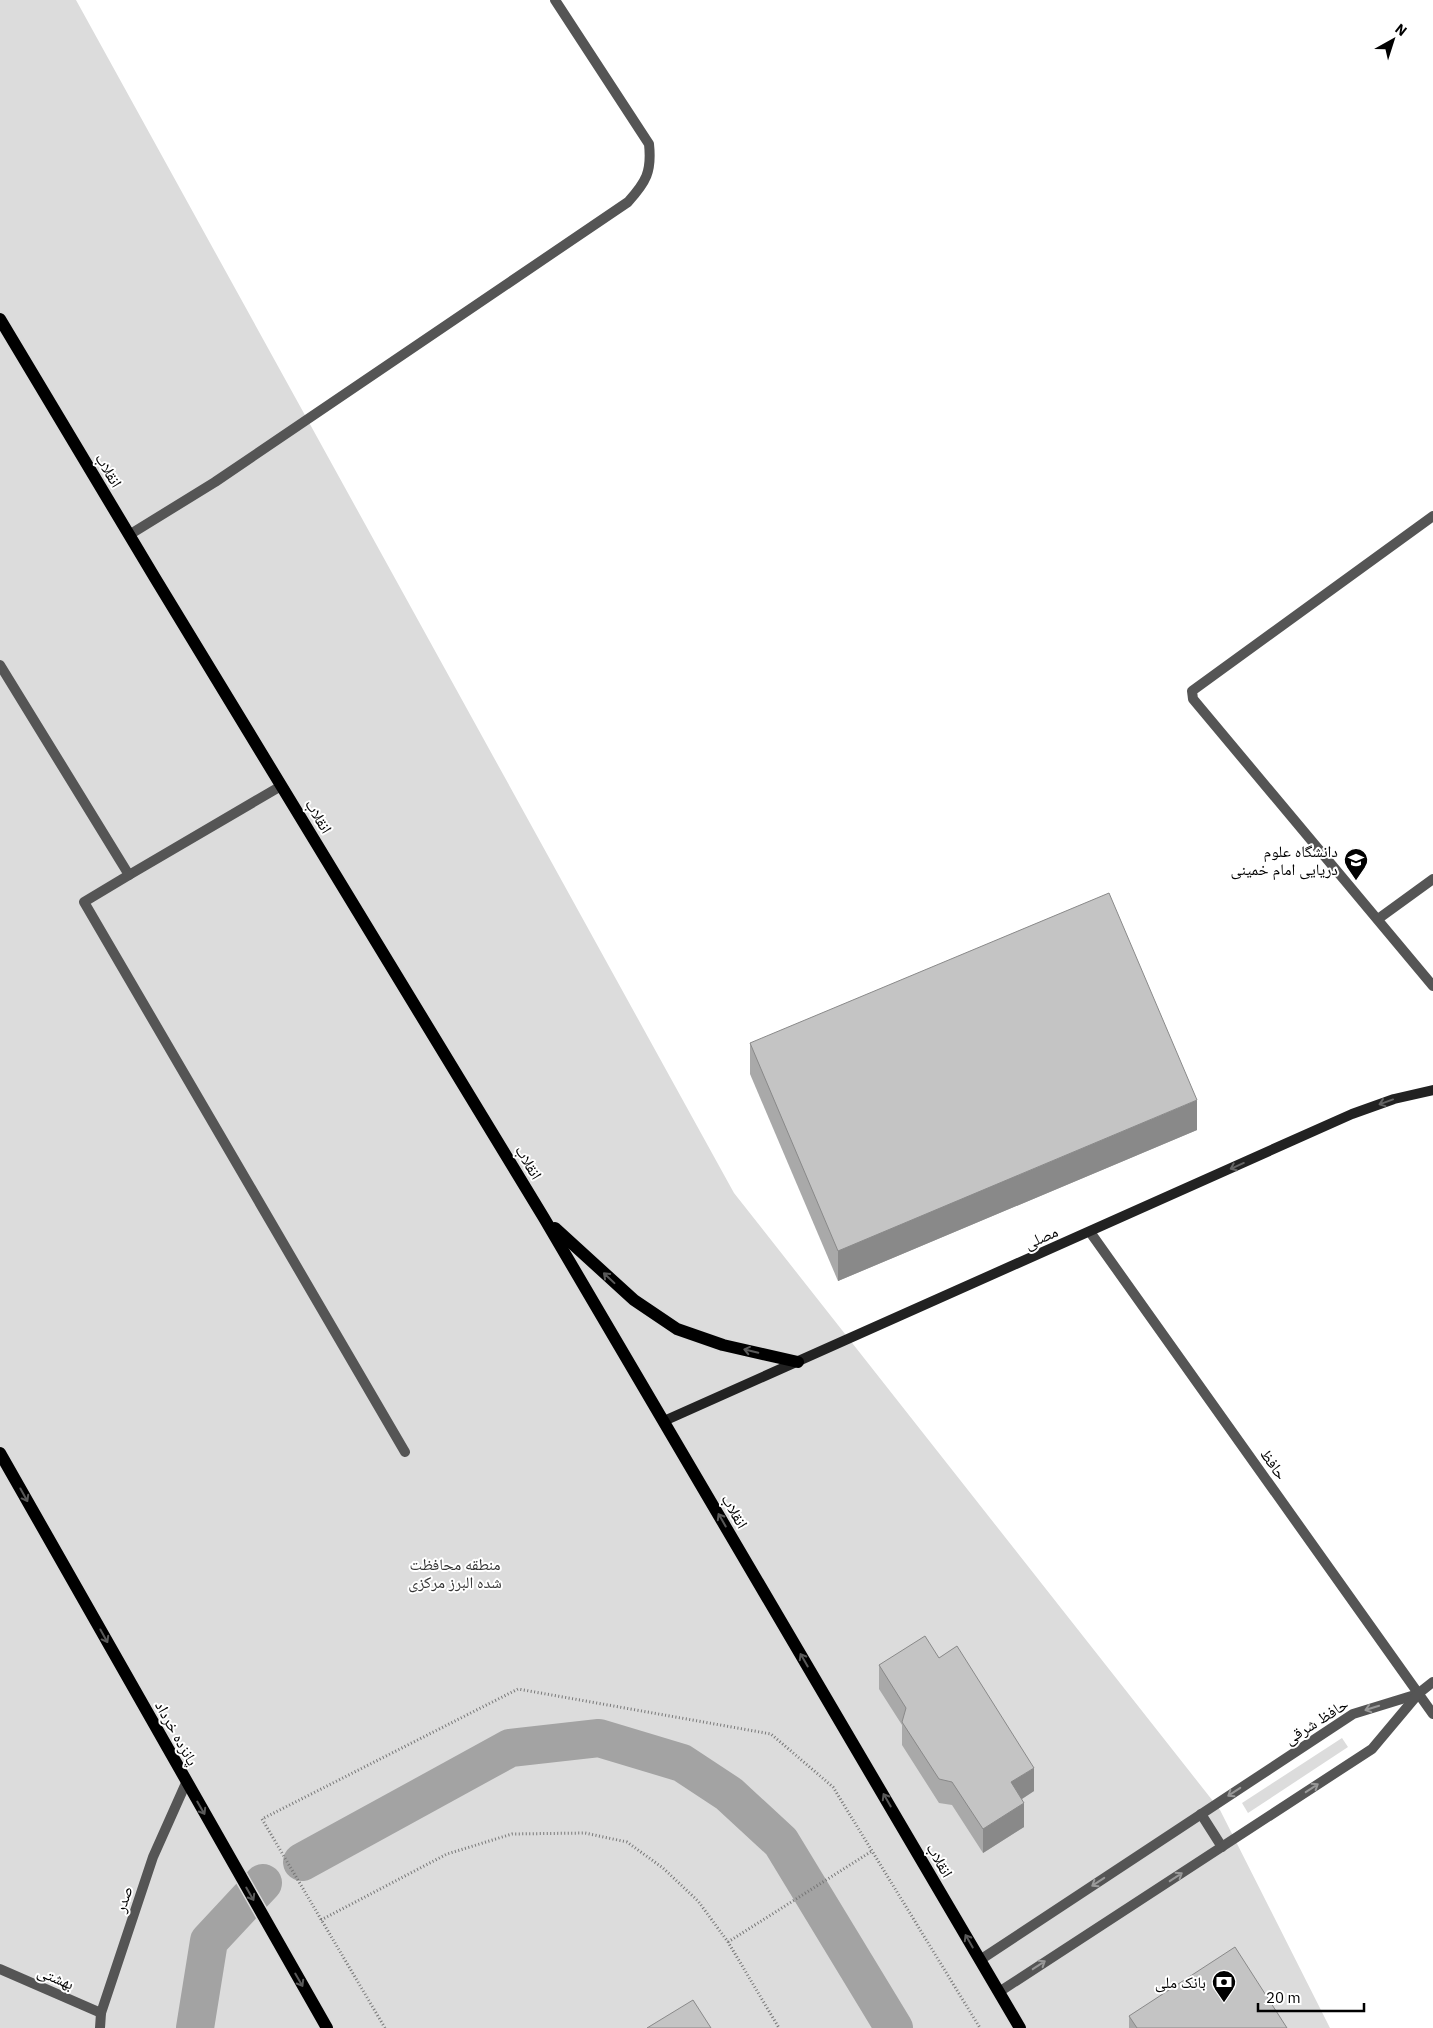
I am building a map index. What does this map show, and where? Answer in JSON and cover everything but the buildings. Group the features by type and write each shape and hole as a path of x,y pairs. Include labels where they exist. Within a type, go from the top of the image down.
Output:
{"main road":[{"name":"انقلاب","path":"0,319 544,1218 1020,2028"},
{"path":"544,1218 634,1300 677,1329 724,1345 798,1362"},
{"name":"پانزده خرداد","path":"0,1453 327,2028"}],"street":[{"path":"129,535 215,482 628,202 639,190 648,176 651,160 649,144 555,0"},
{"path":"1433,516 1192,691 1193,699 1433,986"},
{"path":"0,665 129,875"},
{"path":"282,786 84,902 405,1452"},
{"path":"1378,919 1433,879"},
{"name":"مصلی","path":"664,1421 1352,1114 1394,1099 1433,1090"},
{"name":"حافظ","path":"1090,1232 1433,1714"},
{"path":"999,1992 1372,1749 1419,1694 1433,1682"},
{"name":"حافظ شرقی","path":"980,1960 1353,1714 1419,1694"},
{"name":"صدر","path":"100,2028 101,2013 153,1857 186,1783"},
{"path":"1201,1814 1222,1847"},
{"name":"بهشتی","path":"0,1969 101,2013"}],"path":[{"path":"385,2028 262,1819 518,1688 771,1734 833,1787 980,2028"},
{"path":"321,1920 447,1854 512,1834 585,1833 627,1842 663,1868 698,1901 728,1942 779,2028"},
{"path":"728,1942 872,1851"}],"green space":[{"name":"منطقه محافظت شده البرز مرکزی","path":"0,0 76,0 734,1193 1220,1810 1330,2028 0,2028"},
{"path":"1342,1738 1348,1747 1248,1813 1242,1803"}],"waterway":[{"path":"302,1862 510,1748 599,1738 682,1763 729,1794 781,1842 894,2028"},
{"path":"195,2028 209,1941 263,1883"}],"place":[{"name":"دانشگاه علوم دریایی امام خمینی","path":"1356,881"},
{"name":"بانک ملی","path":"1224,2003"}]}
